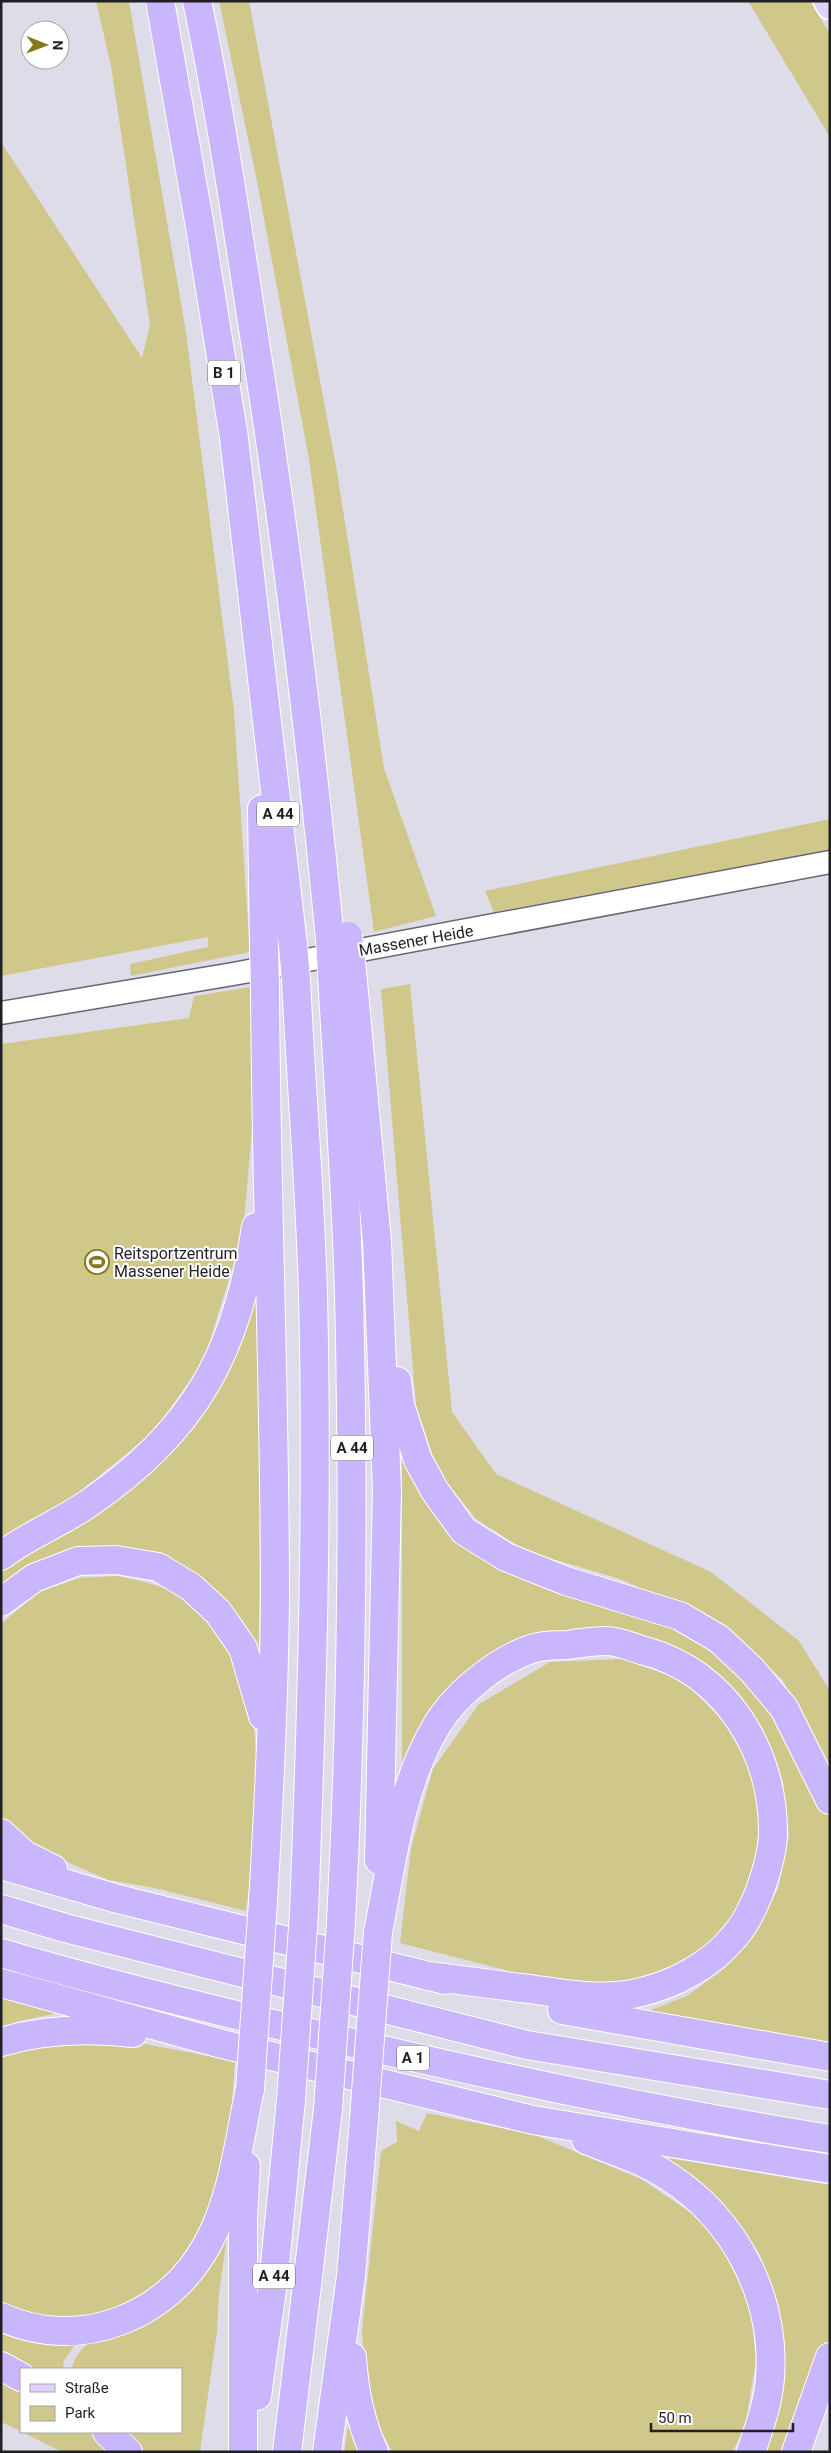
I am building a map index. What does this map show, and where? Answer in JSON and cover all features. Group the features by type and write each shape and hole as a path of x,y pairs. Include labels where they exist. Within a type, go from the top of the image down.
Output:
{"highway":[{"name":"B 1","path":"160,1 199,221 234,438 264,683"},
{"name":"B 1","path":"197,1 239,237 280,497 317,798"},
{"name":"A 44","path":"250,2452 274,2275 291,2100 304,1913 312,1689 314,1486 313,1292 296,980 264,683"},
{"path":"243,2452 243,2217 270,1793 274,1589 262,807 264,683"},
{"name":"A 44","path":"287,2452 328,2109 341,1922 350,1689 353,1486 342,973 339,938 317,798"},
{"path":"342,973 400,1405 418,1460 435,1491 464,1532 506,1557 566,1581 680,1616 719,1639 751,1669 784,1708 830,1800"},
{"path":"1,1556 88,1504 132,1472 179,1425 211,1378 234,1323 250,1264 266,1161"},
{"path":"327,2452 351,2276 378,1932 387,1490 377,1241"},
{"path":"1,1602 34,1578 78,1561 116,1560 158,1567 191,1587 218,1612 243,1648 263,1709 270,1793"},
{"path":"378,1932 398,1830 410,1788 424,1750 437,1724 455,1700 499,1665 538,1647 610,1641 669,1657 702,1679 729,1702 753,1740 768,1789 773,1834 766,1873 754,1906 735,1937 715,1955 682,1978 636,1993 591,1998 428,1976"},
{"path":"1,1833 25,1855 118,1899"},
{"path":"1,1865 118,1899 428,1976 540,2006 830,2057"},
{"path":"1,1909 65,1928 527,2045 830,2095"},
{"name":"A 1","path":"1,1953 157,1996 440,2064 584,2096 830,2139"},
{"path":"1,1983 222,2044 533,2120 830,2169"},
{"path":"1,2042 24,2036 63,2030 102,2029 222,2044"},
{"path":"1,2318 34,2328 64,2333 101,2327 131,2317 158,2303 185,2275 208,2243 232,2171 250,2089"},
{"path":"533,2120 642,2162 669,2176 699,2199 728,2230 751,2270 761,2299 769,2337 770,2378 764,2416 750,2452"},
{"path":"351,2276 351,2350 355,2394 364,2430 374,2452"},
{"path":"796,2452 830,2356"},
{"path":"1,2366 20,2376"},
{"path":"108,2433 128,2452"}],"main road":[{"path":"827,1 830,6"}],"street":[{"name":"Massener Heide","path":"1,1013 233,974 830,862"}],"green space":[{"path":"96,1 129,1 186,332 234,711 250,952 131,976 130,964 208,947 208,937 1,976 1,142 142,358 150,325 111,66"},
{"path":"219,1 249,1 336,466 384,768 436,916 374,932 309,459 257,181"},
{"path":"748,1 810,1 830,34 830,137"},
{"path":"830,819 830,850 494,912 485,891"},
{"path":"410,984 452,1412 496,1474 711,1572 799,1641 830,1691 830,1765 782,1679 716,1621 620,1579 526,1551 476,1519 438,1471 416,1405 381,989"},
{"name":"Reitsportzentrum Massener Heide","path":"251,987 253,1117 243,1234 203,1363 152,1433 67,1502 1,1541 1,1044 189,1018 194,996"},
{"path":"252,1297 261,1297 259,1652 249,1637 115,1553 1,1593 1,1562 135,1477"},
{"path":"402,1446 442,1521 684,1631 735,1666 768,1704 804,1761 830,1817 830,2044 645,2012 687,1996 725,1968 752,1936 778,1889 789,1835 783,1781 758,1721 722,1677 672,1645 614,1629 482,1662 402,1771"},
{"path":"117,1576 165,1588 192,1602 219,1628 238,1662 250,1702 255,1745 257,1790 255,1834 246,1911 155,1888 108,1880 31,1846 1,1820 1,1624 38,1592 79,1578"},
{"path":"622,1659 682,1680 722,1719 751,1767 760,1815 755,1864 740,1906 710,1942 663,1973 610,1984 536,1978 400,1943 411,1848 433,1769 479,1704 550,1662"},
{"path":"1,1996 59,2013 19,2021 1,2030"},
{"path":"102,2036 235,2061 228,2155 217,2198 182,2267 129,2309 66,2322 1,2307 1,2051"},
{"path":"427,2113 535,2135 641,2179 693,2214 728,2251 750,2302 756,2360 745,2428 732,2452 392,2452 367,2403 362,2331 381,2151 397,2142 396,2121 419,2131"},
{"path":"668,2158 830,2185 830,2345 787,2452 762,2452 778,2413 785,2355 777,2300 759,2253 723,2203"},
{"path":"222,2234 227,2236 219,2295 217,2331 200,2452 137,2452 117,2433 182,2433 182,2368 72,2368 80,2352 94,2338"},
{"path":"1,2327 78,2340 64,2361 63,2368 20,2368 1,2358"},
{"path":"1,2376 20,2386 20,2431 1,2422"},
{"path":"348,2426 363,2452 344,2452"},
{"path":"24,2433 96,2433 116,2452 62,2452"}],"place":[{"name":"Reitsportzentrum Massener Heide","path":"97,1262"}]}
